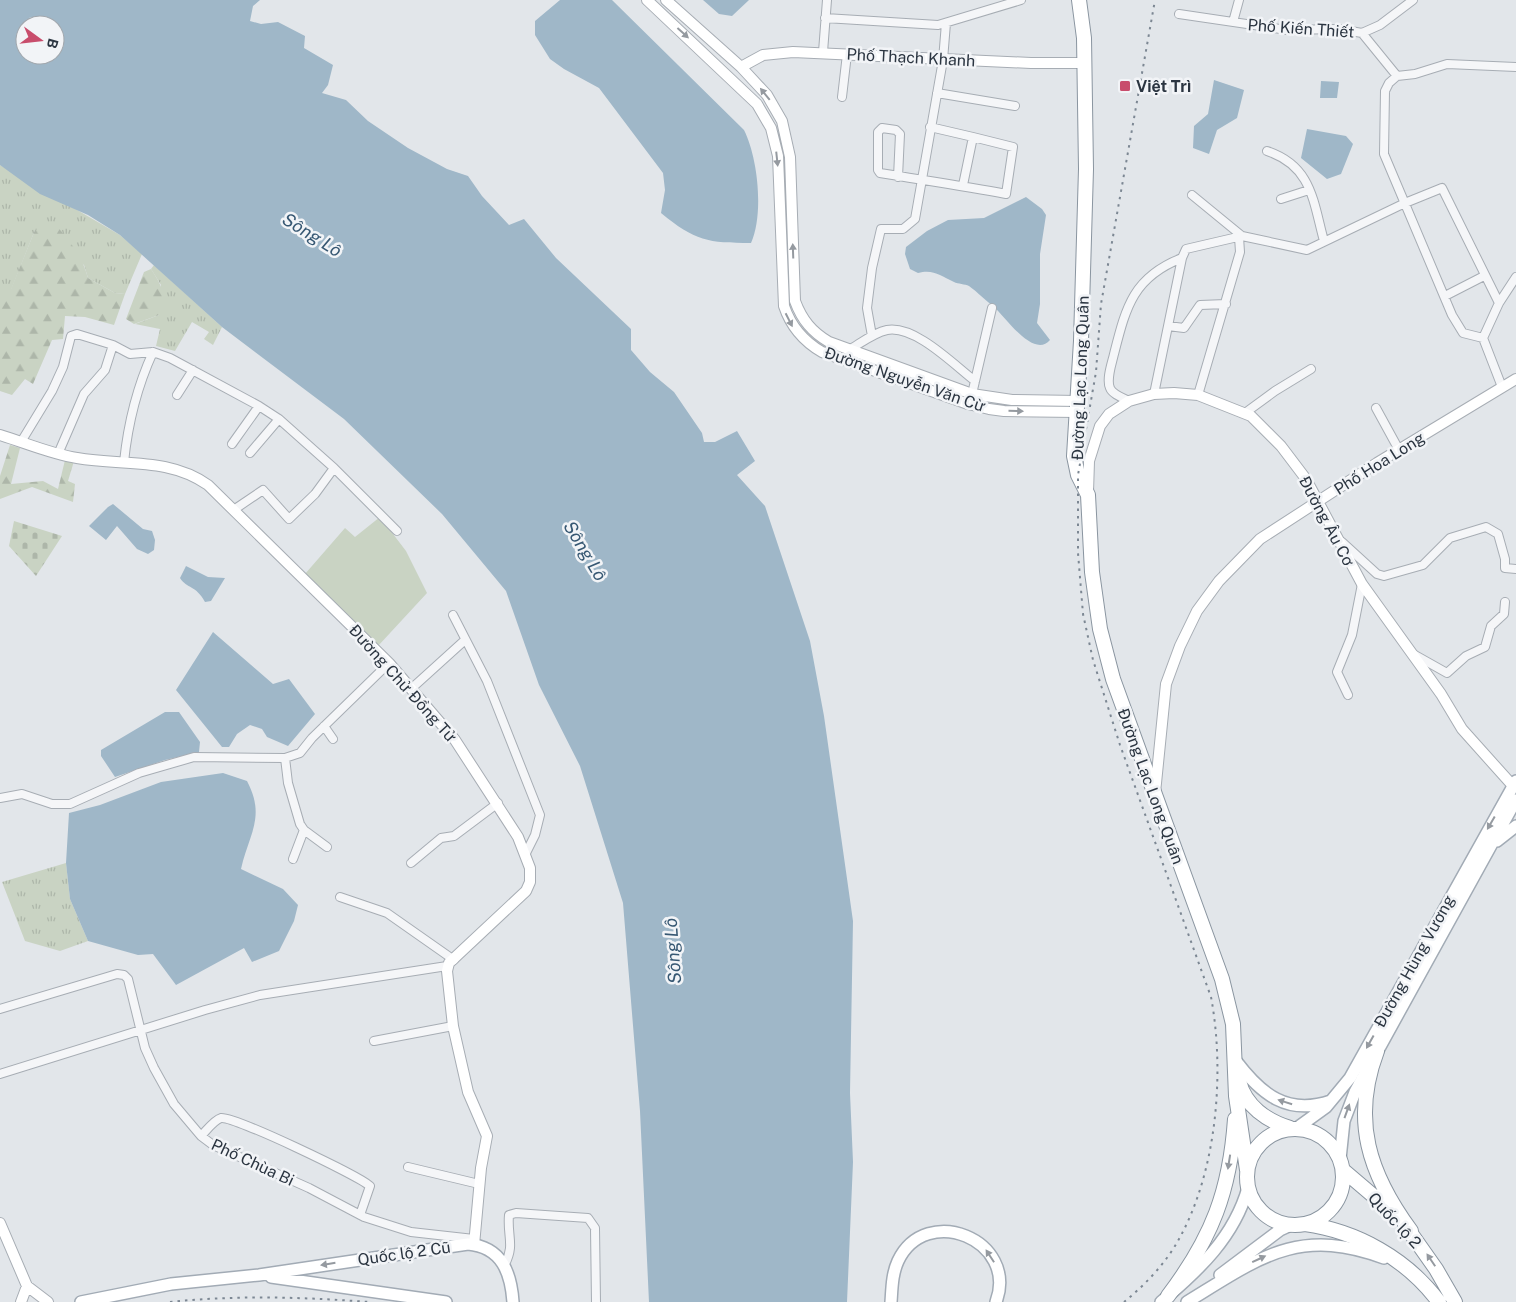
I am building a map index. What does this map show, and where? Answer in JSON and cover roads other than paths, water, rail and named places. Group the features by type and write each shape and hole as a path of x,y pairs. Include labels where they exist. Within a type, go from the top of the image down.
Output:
{"highway":[{"name":"Đường Lạc Long Quân","path":"1079,0 1083,20 1086,170 1078,406 1074,456 1078,475 1088,495 1092,572 1100,629 1113,679 1222,979 1233,1024 1240,1084 1249,1101 1264,1117 1293,1128"},
{"path":"1377,1051 1367,1080 1364,1103 1368,1144 1383,1188 1395,1210 1411,1231"},
{"name":"Đường Lạc Long Quân","path":"1236,1060 1236,1096 1247,1170"},
{"path":"1165,1299 1198,1254 1217,1214 1229,1163 1236,1096"},
{"name":"Quốc lộ 2","path":"1439,1302 1400,1263 1378,1248 1342,1232 1276,1221 1264,1213 1254,1202 1248,1188 1247,1170 1252,1155 1261,1142 1274,1133 1293,1128 1310,1131 1323,1137 1333,1146 1341,1164 1411,1231 1455,1302"},
{"path":"1297,1224 1318,1219 1334,1205 1341,1192 1341,1164"}],"main road":[{"name":"Đường Hùng Vương","path":"1293,1128 1314,1117 1332,1100 1354,1071 1438,917 1515,783"},
{"name":"Đường Hùng Vương","path":"1341,1164 1342,1131 1347,1111 1377,1051 1516,800"},
{"path":"1482,860 1498,838 1516,826"},
{"path":"1236,1060 1258,1086 1281,1101 1308,1106 1332,1100"},
{"path":"1165,1299 1202,1265 1223,1241 1240,1212 1248,1188"},
{"path":"1186,1302 1269,1238 1297,1224"},
{"path":"891,1302 894,1272 902,1254 920,1238 943,1231 968,1236 988,1251 998,1274 996,1302"},
{"name":"Quốc lộ 2 Cũ","path":"81,1302 171,1284 259,1275 474,1242 505,1264"},
{"path":"1186,1302 1252,1263 1292,1248 1319,1244 1337,1244 1400,1263"},
{"path":"505,1264 512,1284 513,1302"},
{"name":"Quốc lộ 2 Cũ","path":"259,1275 446,1302"}],"street":[{"name":"Đường Nguyễn Văn Cừ","path":"647,0 757,104 771,128 778,156 783,300 788,318 794,328 810,345 822,352 968,404 997,410 1078,406"},
{"name":"Đường Nguyễn Văn Cừ","path":"666,0 741,68 775,108 788,139 790,157 795,301 800,313 812,330 822,338 849,350 972,394 1078,406"},
{"path":"823,52 827,0"},
{"path":"825,18 917,24 946,23 1021,0"},
{"path":"1233,22 1239,0"},
{"name":"Phố Kiến Thiết","path":"1179,14 1295,31 1339,29 1362,33 1380,25 1413,0"},
{"path":"872,336 867,308 872,268 881,229 904,229 913,224 943,60 946,23"},
{"path":"1362,33 1397,76"},
{"name":"Phố Thạch Khanh","path":"741,68 754,58 768,53 823,52 1031,64 1084,62"},
{"path":"842,97 847,54"},
{"path":"1483,338 1463,333 1452,315 1446,296 1383,150 1385,91 1388,83 1397,76 1415,74 1454,63 1516,67"},
{"path":"937,93 1015,106"},
{"path":"898,177 900,134 896,130 882,128 878,132 878,170 880,173 898,177 963,185 1006,198 1013,147 930,127"},
{"path":"963,185 973,137"},
{"path":"1267,152 1286,158 1300,172 1309,190 1324,241"},
{"path":"1154,394 1182,258 1186,249 1240,237 1302,250 1311,249 1324,241 1440,188 1444,190 1484,276 1500,303"},
{"path":"1280,199 1309,190"},
{"path":"1192,195 1240,237 1240,249 1226,304 1198,395"},
{"path":"1129,401 1111,391 1109,385 1111,367 1128,303 1147,278 1163,267 1182,258"},
{"path":"1446,296 1484,276"},
{"path":"1502,387 1483,338 1500,303 1516,277"},
{"path":"1168,326 1184,328 1200,304 1226,304"},
{"path":"972,394 992,308"},
{"path":"849,350 885,330 903,330 919,338 975,381"},
{"path":"21,442 56,383 63,367 71,336 77,334 113,345 130,354 153,352 193,370 259,406 279,419 334,468 397,531"},
{"path":"58,454 84,394 105,370 113,345"},
{"path":"124,462 128,422 135,395 153,352"},
{"path":"1246,412 1275,391 1311,369"},
{"path":"177,395 193,370"},
{"path":"912,384 915,374"},
{"name":"Phố Hoa Long","path":"1155,796 1166,684 1180,646 1197,611 1219,581 1260,539 1399,450 1516,379"},
{"name":"Đường Âu Cơ","path":"1088,495 1089,461 1100,426 1109,414 1129,401 1154,394 1174,392 1198,395 1246,412 1281,446 1319,500 1362,584 1441,694 1462,729 1503,773 1515,783"},
{"path":"232,444 259,406"},
{"path":"1376,408 1399,450"},
{"path":"250,453 279,419"},
{"name":"Đường Chử Đồng Tử","path":"0,435 58,454 81,459 160,465 192,474 208,485 235,510 412,688 455,740 498,804 518,837 530,868 530,882 526,891 450,963"},
{"path":"235,510 263,490 290,519 316,494 334,468"},
{"path":"1338,540 1377,574 1384,576 1423,565 1450,538 1486,527 1498,534 1505,559 1505,568 1516,569"},
{"path":"1348,695 1337,672 1352,635 1362,584"},
{"path":"1411,652 1447,673 1466,656 1485,647 1491,626 1504,614 1505,602"},
{"path":"453,615 487,681 540,815 536,835 525,855"},
{"path":"412,688 465,640"},
{"path":"0,798 22,794 52,804 70,804 139,773 194,756 286,758 300,753 324,726 389,663"},
{"path":"324,726 333,739"},
{"path":"286,758 288,784 304,830 327,847"},
{"path":"411,863 440,838 454,836 498,804"},
{"path":"293,859 304,830"},
{"path":"340,897 387,913 450,963"},
{"path":"450,963 447,979 453,1026 468,1092 488,1136 479,1184 474,1242"},
{"path":"0,1074 260,995 450,963"},
{"name":"Phố Chùa Bi","path":"0,1009 117,974 124,975 128,979 145,1048 174,1104 201,1136 223,1151 309,1188 360,1215 411,1232 474,1242"},
{"path":"374,1041 453,1026"},
{"path":"201,1136 216,1121 226,1119 250,1126 323,1161 370,1186 360,1215"},
{"path":"408,1166 479,1184"},
{"path":"505,1264 511,1253 508,1228 509,1215 516,1213 588,1218 595,1228 596,1302"},
{"path":"0,1223 27,1286 48,1302"},
{"path":"21,1302 27,1286"}],"water":[{"name":"Sông Lô","path":"0,0 260,0 253,6 250,21 261,24 278,22 305,36 304,48 333,65 328,85 322,93 346,100 368,121 408,148 447,169 468,176 482,196 509,225 524,219 556,258 631,329 631,350 650,372 674,392 702,433 704,442 715,442 737,431 755,461 737,475 765,506 810,641 824,716 853,921 850,1093 853,1162 847,1302 649,1302 640,1111 623,903 580,766 539,685 506,591 442,514 344,419 222,327 120,235 88,215 40,194 0,165"},
{"path":"560,0 612,0 744,130 753,155 758,186 757,217 751,243 713,241 693,235 683,230 661,213 665,190 663,173 599,88 550,59 535,35 535,21"},
{"path":"703,0 749,0 732,16 719,14"},
{"path":"1214,80 1244,90 1237,118 1217,130 1209,154 1193,148 1194,126 1208,114"},
{"path":"1321,81 1339,82 1337,98 1320,98"},
{"path":"1307,129 1346,136 1353,144 1341,174 1327,179 1301,158"},
{"path":"1026,197 1042,209 1046,215 1040,254 1040,304 1037,323 1050,340 1043,344 1036,344 1021,335 996,309 969,286 956,283 941,275 928,272 918,273 910,269 905,254 906,247 927,231 948,220 984,218"},
{"path":"113,504 143,529 152,531 155,540 154,550 148,554 137,549 117,526 106,540 89,526"},
{"path":"186,566 208,577 225,578 211,601 205,602 195,590 180,578"},
{"path":"213,632 273,684 289,679 315,714 288,746 267,737 262,729 250,725 237,734 229,747 222,747 176,690"},
{"path":"165,712 179,712 200,742 199,752 165,760 115,777 101,756 101,750"},
{"path":"223,773 247,781 253,794 256,815 241,869 283,889 298,905 294,921 279,951 252,962 244,948 176,985 153,954 138,955 88,941 70,899 66,863 69,813 100,805 161,782"}],"railway":[{"path":"1124,1302 1147,1281 1168,1257 1192,1212 1210,1152 1217,1089 1215,1026 1211,997 1120,745 1093,660 1083,614 1078,553 1078,475 1096,372 1101,304 1155,0"},
{"path":"170,1302 220,1298 319,1299 369,1302"}],"place":[{"name":"Việt Trì","path":"1125,86"}]}
